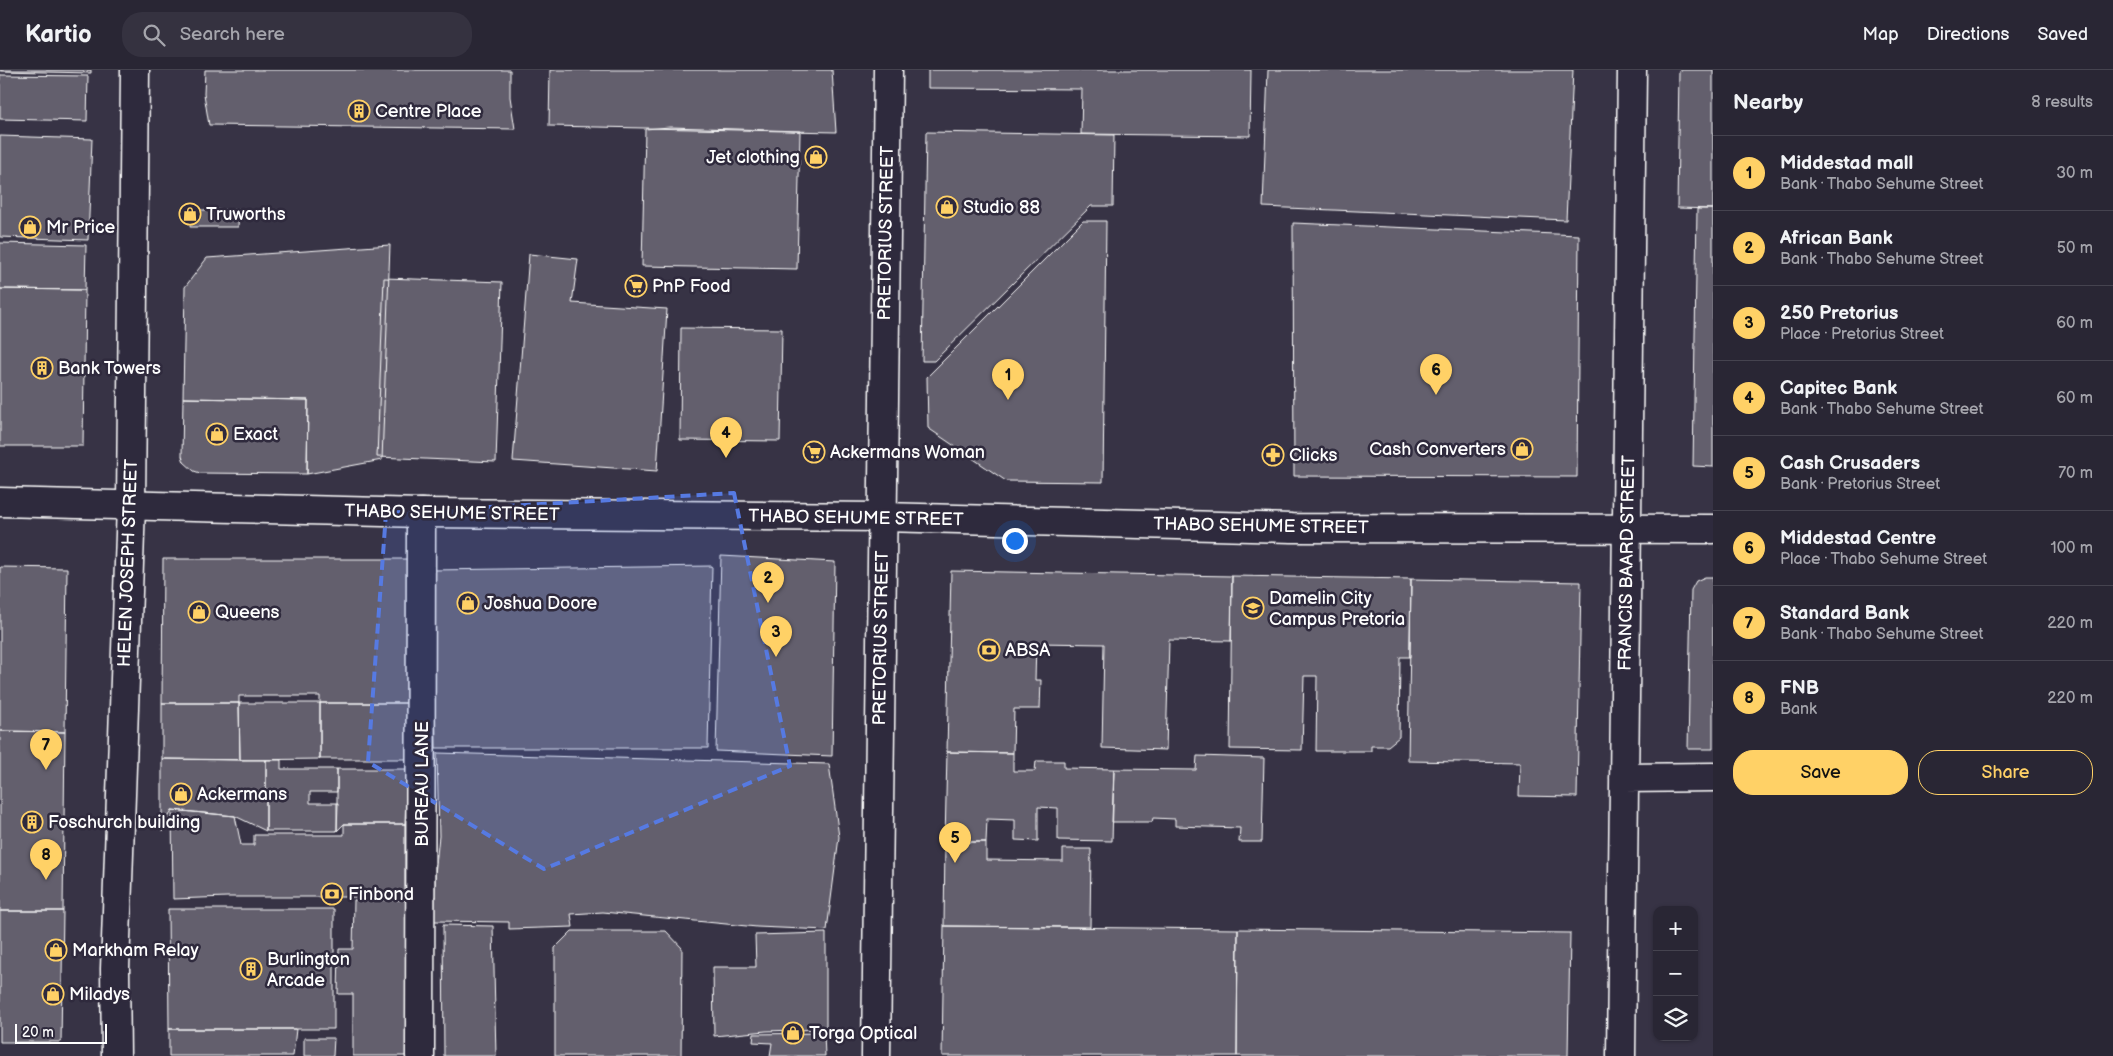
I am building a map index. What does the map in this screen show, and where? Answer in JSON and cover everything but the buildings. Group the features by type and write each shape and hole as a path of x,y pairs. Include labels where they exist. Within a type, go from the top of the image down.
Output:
{"street":[{"name":"HELEN JOSEPH STREET","path":"116,1056 116,931 131,505 135,70"},
{"name":"PRETORIUS STREET","path":"876,1056 888,70"},
{"name":"FRANCIS BAARD STREET","path":"1621,1056 1632,70"},
{"name":"THABO SEHUME STREET","path":"0,502 422,513 883,517 1292,528 1713,529"},
{"name":"BUREAU LANE","path":"420,1056 422,513"},
{"path":"1624,778 1713,777"}],"highlighted area":[{"path":"734,493 790,766 544,869 368,762 386,513"}],"place":[{"name":"Centre Place","path":"359,111"},
{"name":"Jet clothing","path":"816,157"},
{"name":"Studio 88","path":"947,207"},
{"name":"Truworths","path":"190,214"},
{"name":"Mr Price","path":"30,227"},
{"name":"PnP Food","path":"636,286"},
{"name":"Bank Towers","path":"42,368"},
{"name":"Middestad Centre","path":"1436,395"},
{"name":"Middestad mall","path":"1008,400"},
{"name":"Exact","path":"217,434"},
{"name":"Cash Converters","path":"1522,449"},
{"name":"Ackermans Woman","path":"814,452"},
{"name":"Clicks","path":"1273,455"},
{"name":"Capitec Bank","path":"726,458"},
{"name":"Joshua Doore","path":"468,603"},
{"name":"African Bank","path":"768,603"},
{"name":"Damelin City Campus Pretoria","path":"1253,608"},
{"name":"Queens","path":"199,612"},
{"name":"ABSA","path":"989,650"},
{"name":"250 Pretorius","path":"776,657"},
{"name":"Standard Bank","path":"46,770"},
{"name":"Ackermans","path":"181,794"},
{"name":"Foschurch building","path":"32,822"},
{"name":"Cash Crusaders","path":"955,863"},
{"name":"FNB","path":"46,880"},
{"name":"Finbond","path":"332,894"},
{"name":"Markham Relay","path":"56,950"},
{"name":"Burlington Arcade","path":"251,969"},
{"name":"Miladys","path":"53,994"},
{"name":"Torga Optical","path":"793,1033"}]}
